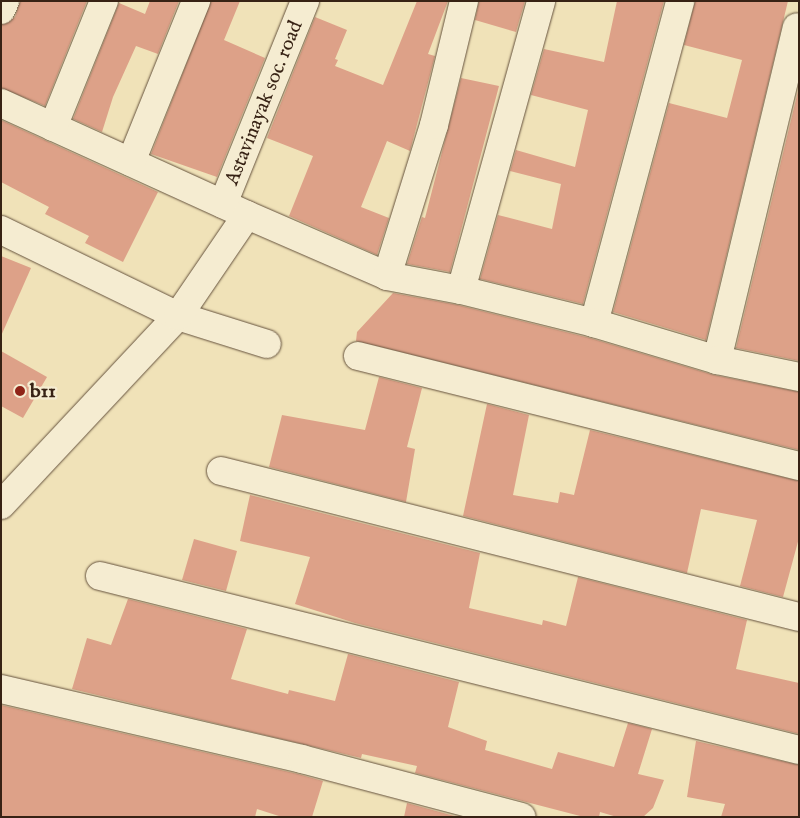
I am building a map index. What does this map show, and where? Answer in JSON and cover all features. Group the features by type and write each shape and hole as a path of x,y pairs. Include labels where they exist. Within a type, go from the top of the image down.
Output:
{"street":[{"path":"1,10 5,1"},
{"path":"53,127 104,1"},
{"path":"131,162 196,1"},
{"name":"Astavinayak soc. road","path":"1,505 178,316 235,210 304,1"},
{"path":"387,276 434,126 464,1"},
{"path":"461,290 542,1"},
{"path":"594,323 680,1"},
{"path":"717,360 797,27"},
{"path":"1,103 235,210 387,276 461,290 594,323 717,360 799,377"},
{"path":"1,230 178,316 267,344"},
{"path":"358,356 799,466"},
{"path":"221,471 799,617"},
{"path":"100,576 799,750"},
{"path":"1,689 302,759 521,817"}],"building":[{"path":"20,1 87,1 45,106 1,88 1,25 15,17"},
{"path":"150,1 179,1 158,54 136,46 113,97 102,132 73,119 119,3 145,14"},
{"path":"211,1 240,1 224,40 265,58 217,177 151,154"},
{"path":"417,1 448,1 428,54 435,56 410,151 387,141 361,207 389,218 377,255 289,216 313,156 267,138 315,17 347,30 335,59 338,60 335,66 383,85"},
{"path":"479,1 525,1 516,32 475,20"},
{"path":"617,1 664,1 583,304 480,279 498,215 552,229 561,184 510,171 516,150 575,167 588,110 531,95 544,49 604,62"},
{"path":"695,1 788,1 706,340 613,312 669,103 727,118 742,60 684,45"},
{"path":"461,78 499,86 450,272 407,264 422,217 425,218"},
{"path":"799,87 799,361 736,348"},
{"path":"1,120 158,192 123,262 85,243 89,236 45,214 49,207 1,182"},
{"path":"1,256 31,268 1,336"},
{"path":"393,293 458,305 590,338 714,375 799,392 799,450 356,341 357,332"},
{"name":"b11","path":"1,351 47,377 23,418 1,406"},
{"path":"379,377 422,388 407,447 415,449 406,502 269,467 282,415 365,430"},
{"path":"487,404 529,415 513,495 558,503 560,492 574,495 590,430 799,481 799,538 783,597 740,586 757,520 701,509 687,573 463,516"},
{"path":"250,495 480,553 469,608 542,625 543,620 566,626 578,577 747,620 736,669 799,683 799,734 355,623 295,604 310,557 240,541"},
{"path":"194,539 237,551 226,591 182,580"},
{"path":"128,599 247,629 231,679 288,694 289,690 335,701 348,654 459,682 448,727 487,741 485,750 552,769 558,752 614,767 628,723 652,729 638,774 664,780 653,808 643,817 617,817 600,812 599,817 584,817 415,773 417,766 362,754 361,758 72,689 87,638 111,645"},
{"path":"1,705 323,781 312,817 282,817 257,809 255,817 1,817"},
{"path":"696,741 799,765 799,817 721,817 725,804 687,797"},
{"path":"407,803 458,817 404,817"}],"place":[{"name":"b11","path":"20,391"}]}
